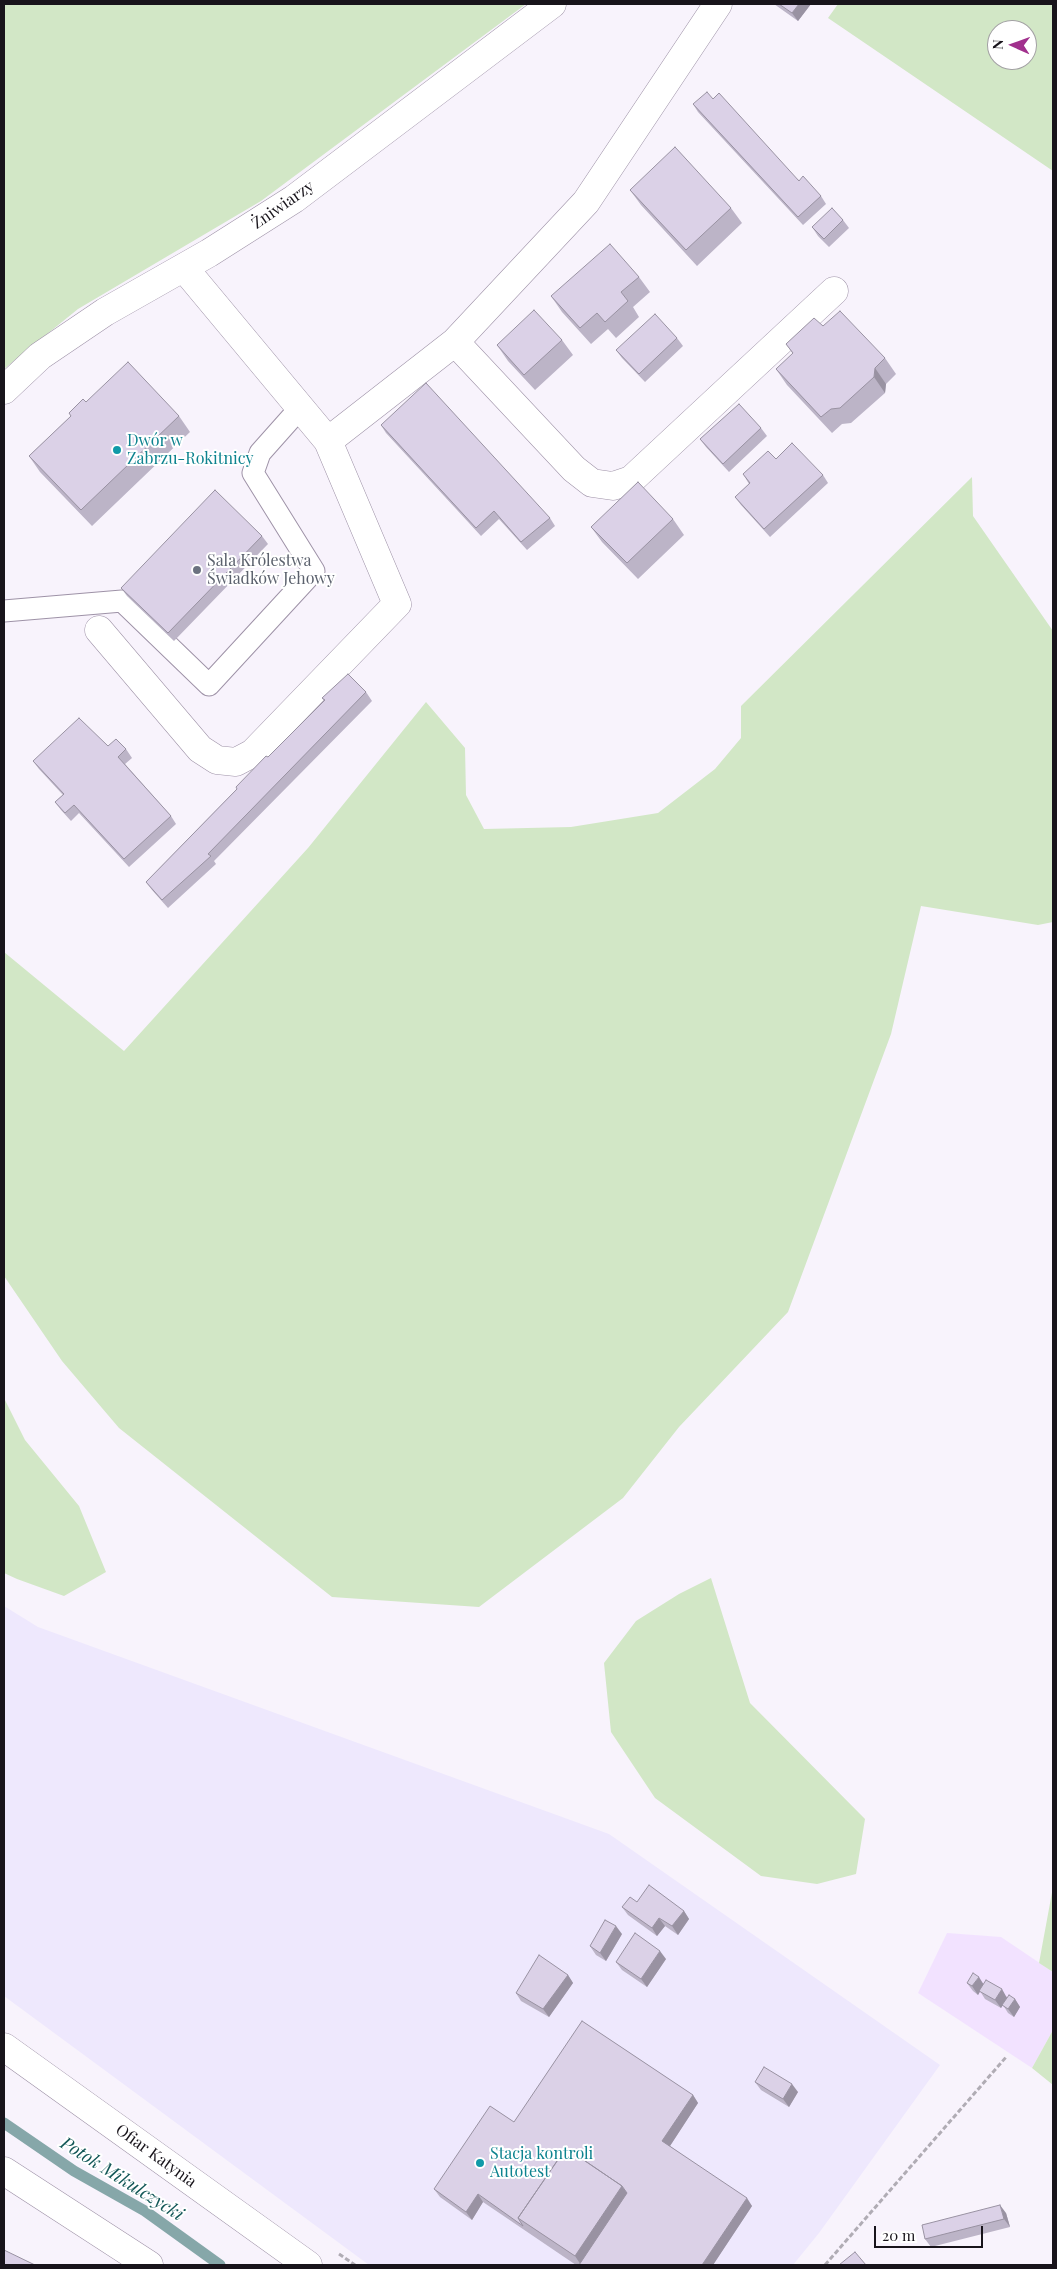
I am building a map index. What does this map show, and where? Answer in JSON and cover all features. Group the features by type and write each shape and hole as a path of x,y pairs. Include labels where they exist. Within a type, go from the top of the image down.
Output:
{"street":[{"name":"Żniwiarzy","path":"4,390 40,356 97,317 184,268 294,199 552,4"},
{"path":"328,441 455,342 586,202 718,4"},
{"path":"99,630 200,749 216,760 236,762 253,753 397,604 328,441 184,268"},
{"path":"455,342 574,469 592,483 613,486 631,480 834,291"},
{"name":"Ofiar Katynia","path":"4,2047 308,2265"},
{"path":"4,2171 149,2265"}],"lane":[{"path":"4,611 122,601 210,685 314,571 253,473 260,453 300,408"}],"path":[{"path":"825,2265 1006,2056"}],"shaded area":[{"path":"4,1606 38,1627 609,1834 940,2065 819,2233 793,2265 369,2265 4,1996"},
{"path":"947,1933 1001,1937 1053,1972 1053,2030 1032,2068 918,1993"}],"green space":[{"path":"4,4 526,4 261,201 78,309 4,369"},
{"path":"838,4 1053,4 1053,171 828,18"},
{"path":"972,477 973,516 1053,631 1053,922 1038,925 921,906 891,1034 788,1312 679,1427 623,1498 479,1607 332,1597 119,1428 62,1361 4,1276 4,952 124,1051 308,848 426,702 465,748 466,795 484,829 571,827 658,813 715,769 741,738 741,706"},
{"path":"4,1398 25,1440 79,1506 106,1572 64,1596 4,1573"},
{"path":"711,1578 750,1703 865,1819 856,1874 817,1884 761,1876 655,1798 611,1732 604,1663 636,1621 679,1594"},
{"path":"1053,1887 1053,1972 1039,1963"},
{"path":"1053,2030 1053,2085 1032,2068"}],"building":[{"path":"779,4 799,4 792,13"},
{"path":"707,92 713,99 719,93 799,181 803,176 821,196 798,217 693,104"},
{"path":"675,147 731,208 686,250 630,190"},
{"path":"832,208 843,220 824,239 812,227"},
{"path":"610,244 639,277 621,292 628,301 605,322 597,313 580,328 551,296"},
{"path":"534,310 562,340 524,375 497,345"},
{"path":"840,311 885,358 875,368 874,377 840,408 831,409 821,417 776,369 793,353 786,344 814,318 823,326"},
{"path":"655,314 677,338 639,374 616,350"},
{"name":"Dwór w Zabrzu-Rokitnicy","path":"128,362 179,416 81,510 29,456 71,416 69,413 83,399 86,402"},
{"path":"426,383 550,518 521,542 494,511 476,528 381,425"},
{"path":"739,404 761,428 723,464 700,439"},
{"path":"792,443 823,475 764,529 735,497 750,483 743,474 768,451 776,459"},
{"path":"638,482 673,519 627,563 591,527"},
{"name":"Sala Królestwa Świadków Jehowy","path":"215,490 262,536 168,633 121,588"},
{"path":"348,674 366,692 208,854 211,856 162,900 146,882 237,789 236,787 266,756 268,757 325,700 322,698"},
{"path":"79,718 108,746 116,739 126,749 118,757 171,816 124,859 74,805 65,813 55,802 64,794 33,761"},
{"path":"649,1885 684,1911 672,1926 659,1918 652,1928 622,1907 630,1897 637,1902"},
{"path":"605,1920 616,1926 600,1953 590,1946"},
{"path":"635,1933 660,1951 641,1979 616,1962"},
{"path":"539,1955 568,1975 543,2009 516,1993"},
{"path":"973,1973 979,1977 972,1986 967,1983"},
{"path":"986,1980 1002,1989 995,2000 979,1991"},
{"path":"1009,1995 1015,1999 1008,2009 1002,2005"},
{"path":"582,2021 693,2095 662,2141 747,2198 702,2265 579,2265 627,2193 622,2186 566,2148 518,2218 523,2226 478,2194 466,2212 434,2189 490,2106 514,2122"},
{"path":"764,2067 792,2084 783,2099 755,2082"},
{"path":"566,2148 622,2186 575,2256 518,2218"},
{"path":"1000,2205 1004,2219 925,2239 922,2225"},
{"path":"4,2250 35,2265 4,2265"},
{"path":"855,2252 866,2265 839,2265"}],"waterway":[{"name":"Potok Mikulczycki","path":"4,2123 74,2171 145,2211 220,2265"}],"place":[{"name":"Dwór w Zabrzu-Rokitnicy","path":"117,450"},
{"name":"Sala Królestwa Świadków Jehowy","path":"197,570"},
{"name":"Stacja kontroli Autotest","path":"480,2163"}]}
